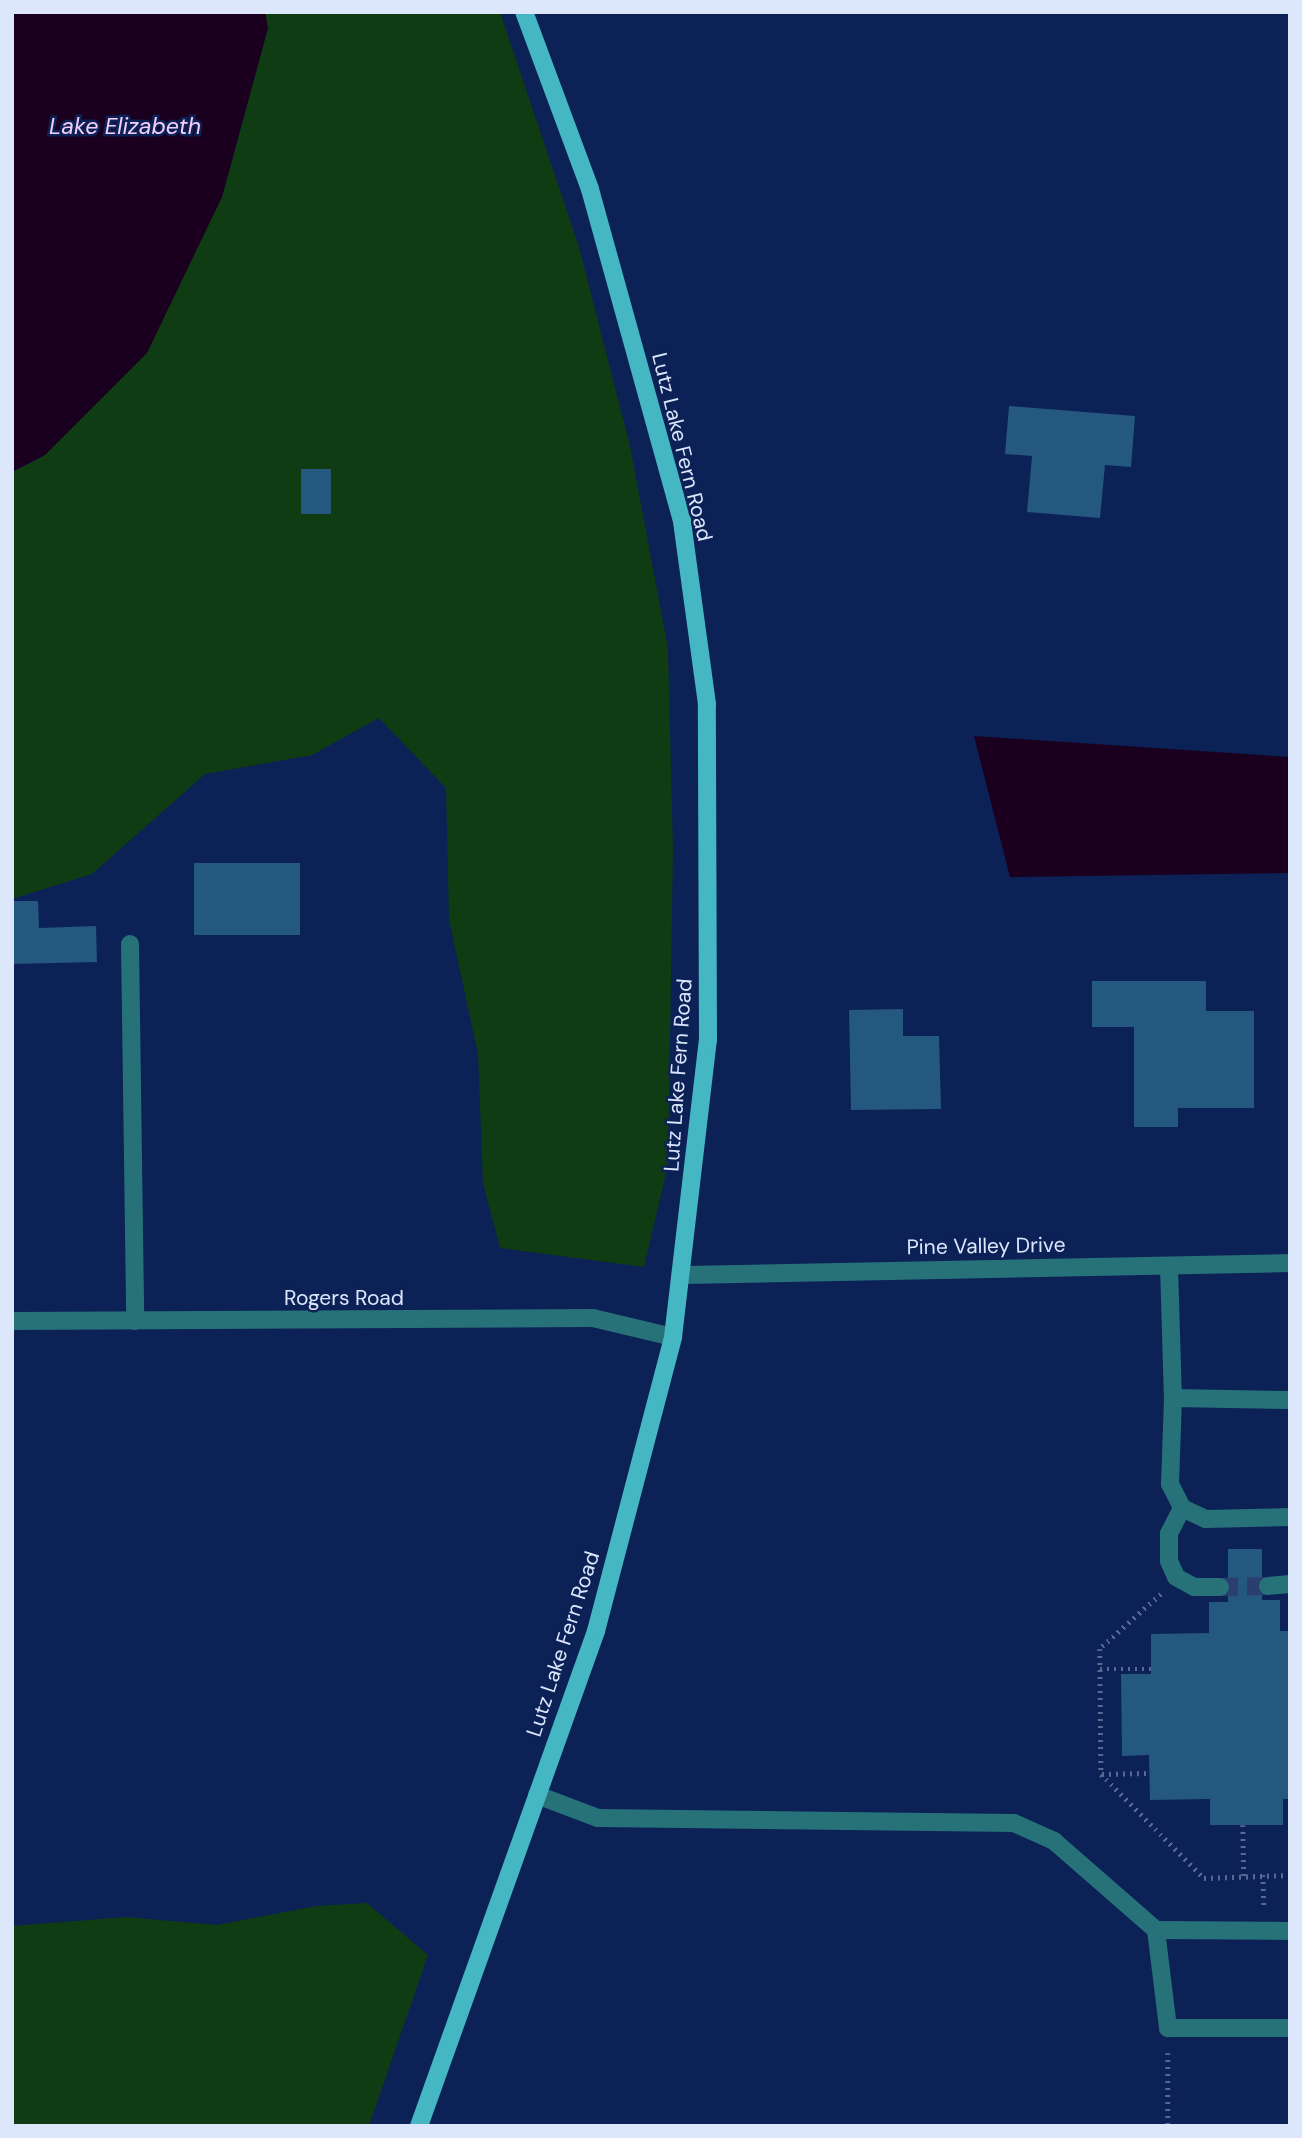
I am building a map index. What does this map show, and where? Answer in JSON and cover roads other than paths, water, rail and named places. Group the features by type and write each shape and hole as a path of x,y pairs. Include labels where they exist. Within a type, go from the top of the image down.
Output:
{"main road":[{"name":"Lutz Lake Fern Road","path":"419,2126 596,1631 673,1337 684,1275 708,1040 707,704 682,521 590,189 524,12"}],"street":[{"path":"130,943 135,1321"},
{"name":"Pine Valley Drive","path":"684,1275 1290,1263"},
{"path":"1169,1266 1173,1398 1170,1484 1182,1508 1206,1518 1290,1517"},
{"name":"Rogers Road","path":"12,1321 593,1318 673,1337"},
{"path":"1173,1398 1290,1400"},
{"path":"1182,1508 1169,1534 1169,1561 1176,1577 1194,1587 1220,1587"},
{"path":"1268,1586 1290,1584"},
{"path":"537,1795 598,1818 1014,1823 1054,1841 1156,1930 1290,1931"},
{"path":"1156,1930 1168,2028 1290,2028"}],"water":[{"name":"Lake Elizabeth","path":"12,12 265,12 268,28 222,197 147,353 45,455 12,472"},
{"path":"974,736 1290,757 1290,873 1010,877"}],"tunnel":[{"path":"1220,1587 1268,1586"}]}
